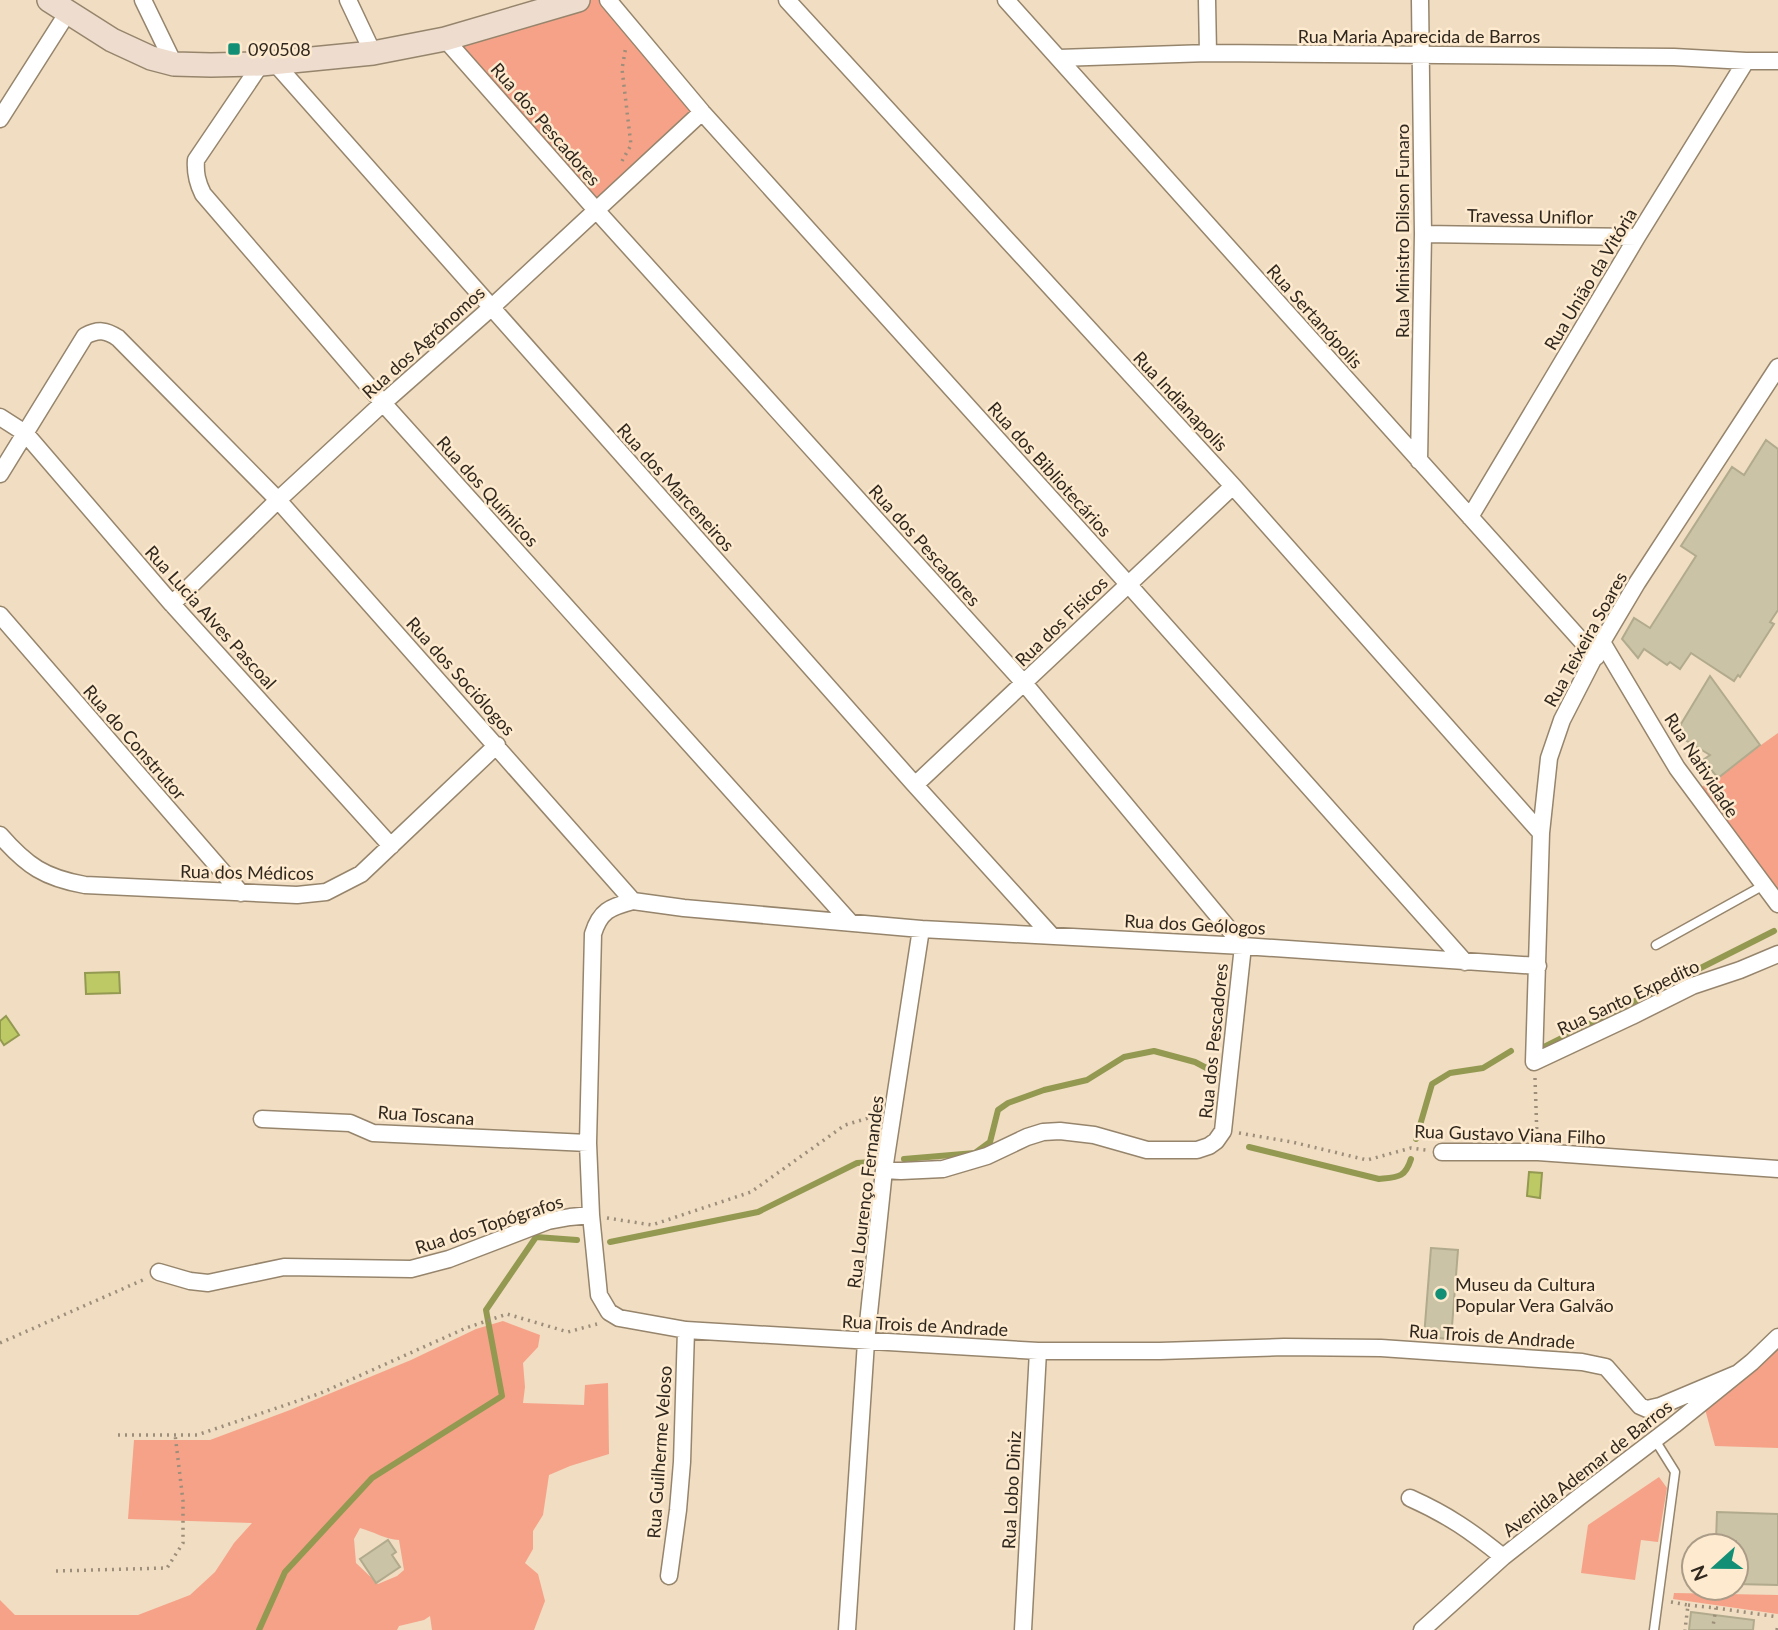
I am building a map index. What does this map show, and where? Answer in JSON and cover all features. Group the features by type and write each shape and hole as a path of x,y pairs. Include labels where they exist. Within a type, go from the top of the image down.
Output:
{"street":[{"path":"48,0 130,49 174,64 267,63 373,53 445,39 547,5 578,0"},
{"path":"143,0 174,64"},
{"path":"348,0 373,53"},
{"name":"Rua dos Bibliotecários","path":"608,0 702,113 1465,962"},
{"name":"Rua Indianapolis","path":"787,0 1233,486 1541,833"},
{"name":"Rua Sertanópolis","path":"1006,0 1470,517 1599,650"},
{"path":"1207,0 1208,54"},
{"name":"Rua Ministro Dilson Funaro","path":"1419,461 1423,234 1420,0"},
{"path":"0,119 68,12"},
{"name":"Rua dos Pescadores","path":"445,39 1024,683 1243,946 1223,1131"},
{"name":"Rua Maria Aparecida de Barros","path":"1059,58 1208,54 1674,57 1778,61"},
{"name":"Rua União da Vitória","path":"1470,517 1637,237 1746,61"},
{"name":"Rua dos Marceneiros","path":"267,63 492,307 1051,935"},
{"name":"Rua dos Químicos","path":"267,63 196,160 197,181 203,194 383,403 850,922"},
{"name":"Rua dos Agrônomos","path":"172,604 278,500 702,113"},
{"name":"Travessa Uniflor","path":"1423,234 1637,237"},
{"name":"Rua dos Sociólogos","path":"25,433 85,336 102,330 118,338 278,500 633,901"},
{"name":"Rua Teixeira Soares","path":"1534,1062 1541,833 1549,758 1562,720 1637,583 1778,367"},
{"name":"Rua Lucia Alves Pascoal","path":"0,417 25,433 172,604 391,846"},
{"path":"0,474 25,433"},
{"name":"Rua dos Fisicos","path":"915,785 1233,486"},
{"name":"Rua do Construtor","path":"0,615 241,893"},
{"name":"Rua Natividade","path":"1599,650 1677,768 1778,904"},
{"name":"Rua dos Médicos","path":"0,835 17,854 38,870 59,880 85,885 297,895 326,892 361,874 497,745"},
{"path":"619,1318 609,1312 599,1295 591,1215 588,1143 593,934 597,922 615,905 633,901 850,922"},
{"name":"Rua dos Geólogos","path":"850,922 921,929 1243,946 1538,967"},
{"name":"Rua Lourenço Fernandes","path":"847,1630 866,1342 884,1170 921,929"},
{"name":"Rua Santo Expedito","path":"1534,1062 1692,986 1778,954"},
{"name":"Rua Toscana","path":"262,1119 350,1123 373,1133 588,1143"},
{"path":"884,1170 943,1169 987,1156 1043,1132 1094,1135 1147,1150 1197,1150 1216,1141 1223,1131"},
{"name":"Rua Gustavo Viana Filho","path":"1442,1152 1538,1152 1778,1168"},
{"name":"Rua dos Topógrafos","path":"159,1272 208,1283 284,1267 411,1269 449,1259 548,1221 591,1215"},
{"name":"Rua Trois de Andrade","path":"619,1318 686,1330 1038,1351 1381,1348 1582,1362 1606,1367 1640,1406 1647,1409 1660,1406"},
{"name":"Rua Guilherme Veloso","path":"669,1576 682,1462 686,1330"},
{"name":"Avenida Ademar de Barros","path":"1422,1630 1503,1557 1674,1425 1778,1337"},
{"name":"Rua Lobo Diniz","path":"1023,1630 1038,1351"},
{"path":"1674,1425 1660,1406 1736,1374"},
{"path":"1410,1498 1465,1527 1503,1557"}],"lane":[{"path":"1656,945 1764,885"},
{"path":"1654,1630 1675,1472 1655,1440"}],"path":[{"path":"619,166 631,145 622,69 629,27"},
{"path":"1534,1062 1538,1152"},
{"name":"Rua dos Topógrafos","path":"591,1215 652,1225 751,1192 845,1125 894,1110"},
{"name":"Rua Gustavo Viana Filho","path":"1223,1131 1292,1142 1367,1160 1411,1148 1442,1152"},
{"path":"0,1343 159,1272"},
{"path":"118,1435 197,1435 321,1393 476,1324 507,1314 568,1332 619,1318"},
{"path":"56,1571 167,1568 183,1543 183,1501 175,1434"},
{"path":"1671,1602 1778,1617"},
{"path":"1685,1630 1689,1605"},
{"path":"1713,1626 1716,1608"},
{"path":"1777,1630 1778,1624"}],"shaded area":[{"path":"575,0 608,0 702,112 596,210 445,39"},
{"path":"1778,733 1778,895 1699,789"},
{"path":"119,972 120,993 86,994 85,973"},
{"path":"6,1016 19,1035 4,1045 0,1039 0,1021"},
{"path":"1529,1172 1542,1173 1540,1198 1527,1196"},
{"path":"503,1321 540,1335 538,1347 523,1363 523,1403 584,1405 585,1385 608,1383 609,1454 549,1475 543,1515 533,1531 533,1549 525,1563 538,1574 545,1601 534,1630 432,1630 430,1616 399,1626 397,1630 0,1630 0,1600 15,1615 138,1615 190,1595 215,1572 234,1543 252,1523 128,1519 134,1440 210,1440 411,1360 476,1329","holes":["360,1528 399,1540 404,1570 378,1584 356,1563 354,1539"]},
{"path":"1778,1348 1778,1448 1715,1446 1705,1409"},
{"path":"1659,1477 1667,1488 1658,1542 1641,1540 1635,1580 1581,1573 1588,1525"},
{"path":"1674,1593 1680,1593 1680,1600 1673,1599"},
{"path":"1750,1594 1778,1595 1778,1614 1694,1602 1750,1602"}],"building":[{"path":"1766,440 1778,449 1778,610 1770,622 1774,624 1740,677 1738,675 1734,681 1691,653 1680,669 1670,662 1667,665 1644,649 1638,658 1622,639 1634,618 1650,628 1696,556 1681,546 1732,467 1744,475"},
{"path":"1710,676 1760,745 1718,778 1703,760 1710,755 1675,734"},
{"name":"Museu da Cultura Popular Vera Galvão","path":"1431,1248 1458,1250 1451,1339 1424,1337"},
{"path":"1717,1512 1778,1514 1778,1585 1750,1584 1750,1532 1716,1532"},
{"path":"388,1540 396,1552 392,1555 400,1567 376,1583 360,1559"},
{"path":"1691,1612 1754,1620 1753,1630 1689,1630"}],"waterway":[{"path":"1536,1051 1774,931"},
{"path":"904,1159 975,1153 990,1142 998,1110 1008,1103 1044,1090 1087,1080 1124,1057 1154,1051 1195,1062 1216,1073"},
{"path":"1416,1139 1432,1084 1450,1073 1483,1068 1511,1051"},
{"path":"1249,1147 1379,1179 1400,1175 1406,1170 1411,1159"},
{"path":"610,1242 758,1212 857,1163 871,1162"},
{"path":"259,1630 285,1572 372,1478 502,1396 486,1310 536,1237 577,1240"}],"place":[{"name":"090508","path":"234,49"},
{"name":"Museu da Cultura Popular Vera Galvão","path":"1441,1294"}]}
